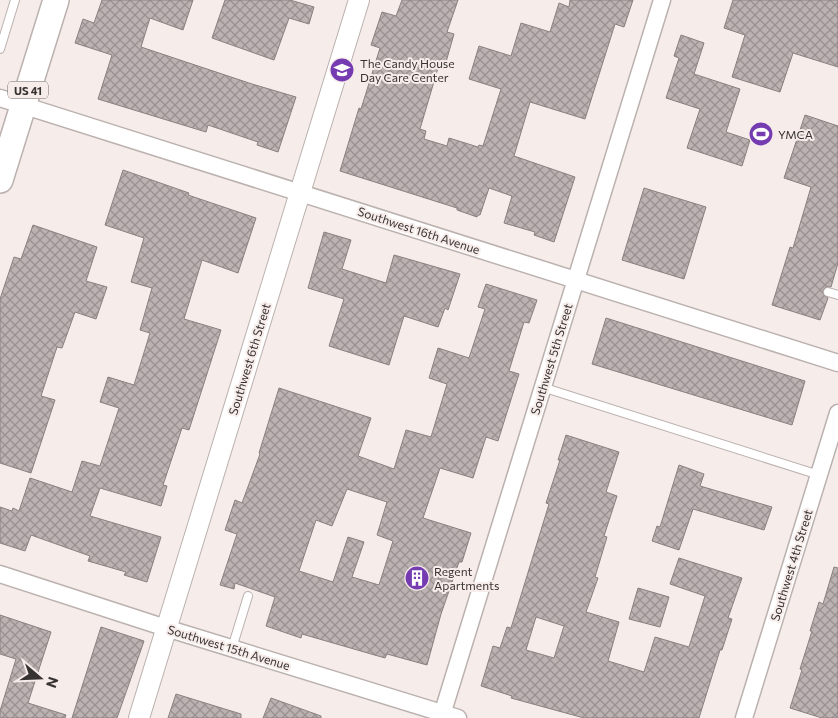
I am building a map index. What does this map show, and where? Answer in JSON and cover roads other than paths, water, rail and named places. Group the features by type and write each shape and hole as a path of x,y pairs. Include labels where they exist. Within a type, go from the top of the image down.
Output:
{"main road":[{"name":"US 41","path":"0,180 11,102 56,0"}],"street":[{"name":"Southwest 6th Street","path":"139,718 360,0"},
{"name":"Southwest 5th Street","path":"447,716 542,387 662,0"},
{"name":"Southwest 16th Avenue","path":"11,102 838,363"},
{"name":"Southwest 4th Street","path":"744,718 838,413"},
{"name":"Southwest 15th Avenue","path":"0,574 447,716"}],"lane":[{"path":"0,49 15,0"},
{"path":"828,292 838,295"},
{"path":"542,387 819,475"},
{"path":"232,648 248,596"}],"place":[{"name":"The Candy House Day Care Center","path":"342,70"},
{"name":"YMCA","path":"761,134"},
{"name":"Regent Apartments","path":"417,578"}]}
